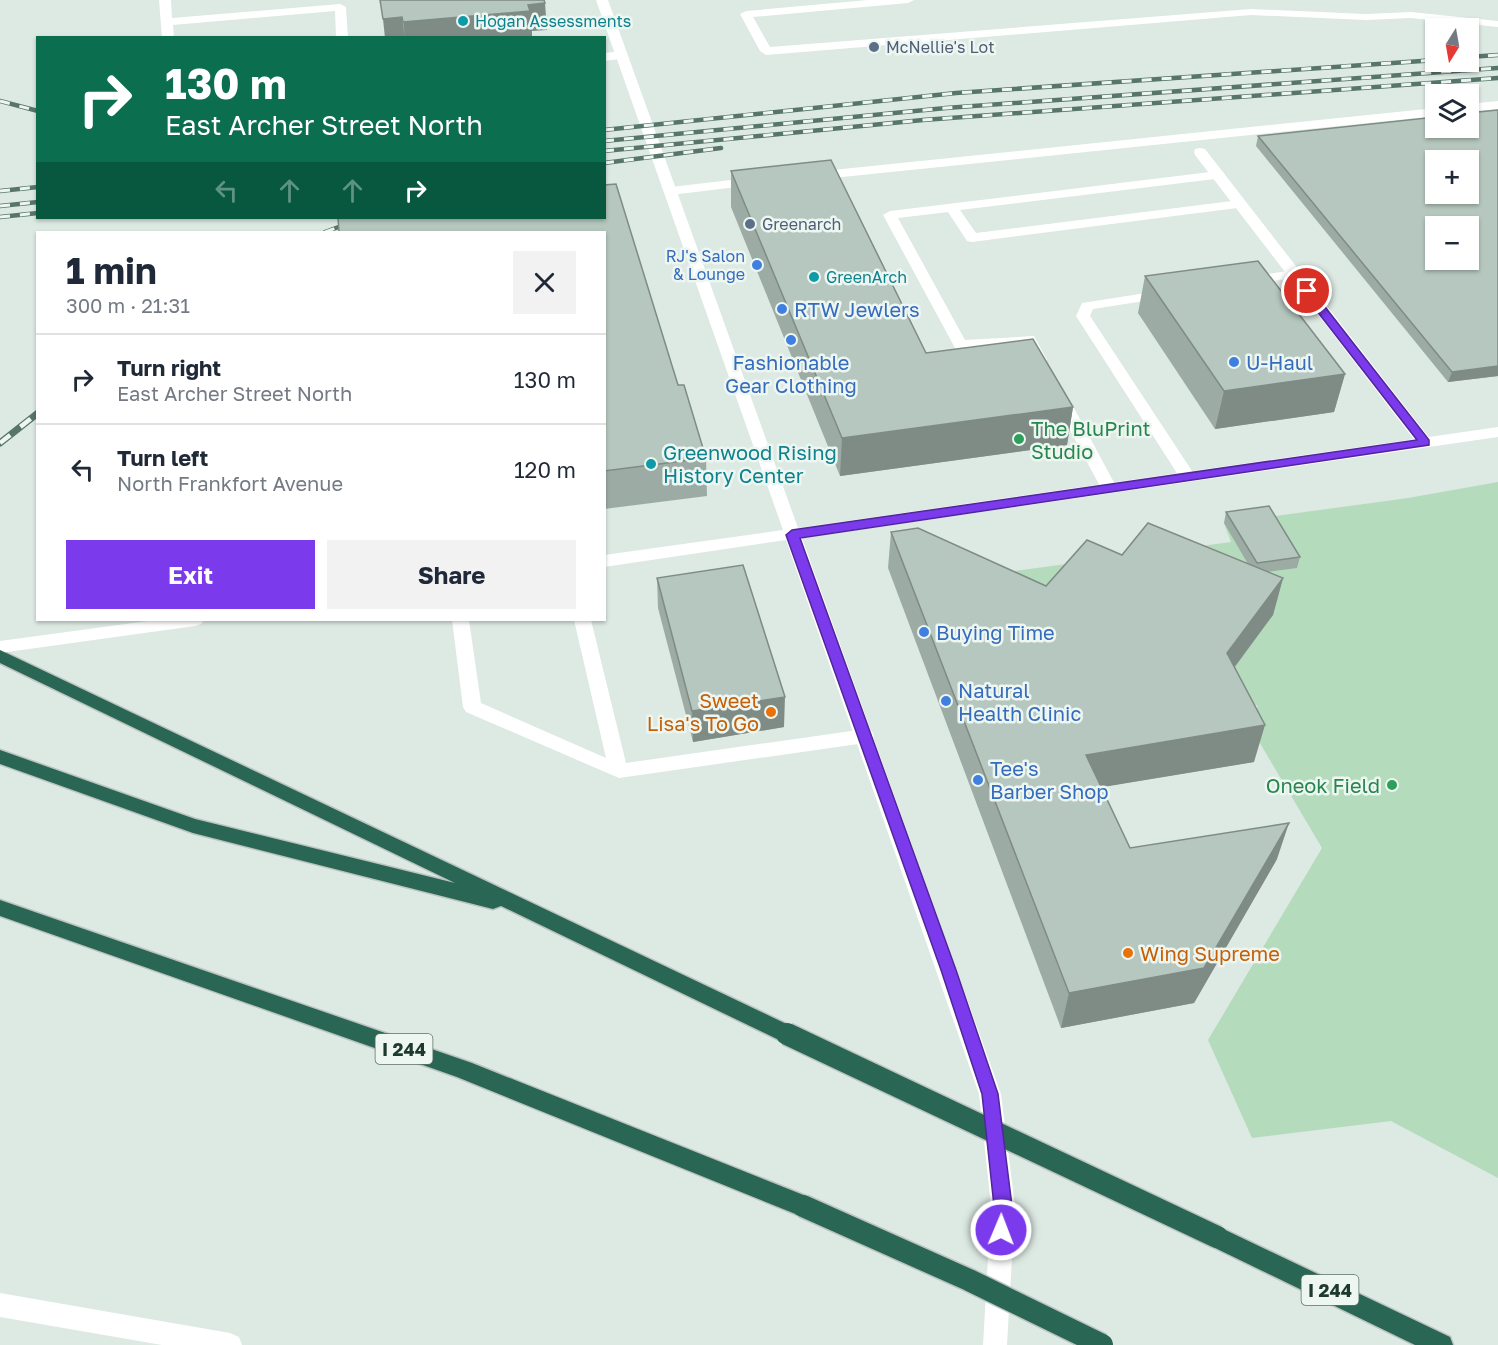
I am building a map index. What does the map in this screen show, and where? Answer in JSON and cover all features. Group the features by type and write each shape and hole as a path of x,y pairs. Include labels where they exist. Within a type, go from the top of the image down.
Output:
{"highway":[{"name":"I 244","path":"0,656 1441,1345"},
{"path":"0,757 192,826 531,910"},
{"name":"I 244","path":"0,908 464,1070 803,1206 969,1280 1102,1345"}],"street":[{"path":"165,0 168,36"},
{"path":"602,0 865,736 990,1094 1003,1206 995,1345"},
{"path":"908,0 747,14 766,51 1251,12 1366,17 1412,15 1498,24"},
{"path":"167,22 340,7 342,36"},
{"path":"606,57 623,55"},
{"path":"1479,107 1498,105"},
{"path":"799,177 1425,112"},
{"path":"1200,152 1425,443"},
{"path":"1109,488 1029,339 960,345 890,214 1218,175"},
{"path":"671,191 775,179"},
{"path":"951,207 972,238 1240,204"},
{"path":"1233,283 1294,274"},
{"path":"1177,292 1087,306 1083,316 1188,477"},
{"path":"606,561 1498,432"},
{"path":"0,647 188,621"},
{"path":"460,621 472,707 619,771 865,736"},
{"path":"582,621 619,771"},
{"path":"0,1305 230,1345"}],"green space":[{"name":"Oneok Field","path":"1498,482 1498,1178 1391,1121 1252,1138 1208,1040 1322,848 1248,723 1258,706 970,577 1231,542 1224,523 1408,498"}],"building":[{"path":"380,0 544,0 545,3 528,5 530,11 403,22 402,17 383,19"},
{"path":"1498,110 1498,366 1452,372 1258,136 1425,118 1425,138 1479,138 1479,112"},
{"name":"GreenArch","path":"831,160 926,353 1033,339 1073,407 842,438 731,171"},
{"path":"616,184 678,385 684,385 706,458 606,471 606,231 339,231 338,219 606,219 606,185"},
{"path":"1258,261 1345,374 1224,391 1145,276"},
{"path":"1269,506 1300,557 1257,563 1226,512"},
{"path":"1148,523 1283,578 1227,653 1265,725 1086,755 1130,848 1289,823 1204,968 1069,993 891,532 918,528 1046,586 1087,540 1122,555"},
{"path":"743,565 785,697 692,711 657,578"}],"railway":[{"path":"1479,56 1498,55"},
{"path":"606,130 956,93 1425,61"},
{"path":"606,141 946,108 1498,68"},
{"path":"606,151 923,120 1498,78"},
{"path":"0,101 36,110"},
{"path":"606,163 721,148"},
{"path":"0,191 36,187"},
{"path":"0,206 36,202"},
{"path":"0,217 36,213"},
{"path":"328,231 360,219"},
{"path":"0,443 36,415"}],"place":[{"name":"Hogan Assessments","path":"463,21"},
{"name":"McNellie's Lot","path":"874,47"},
{"name":"Greenarch","path":"750,224"},
{"name":"RJ's Salon & Lounge","path":"757,265"},
{"name":"GreenArch","path":"814,277"},
{"name":"RTW Jewlers","path":"782,309"},
{"name":"Fashionable Gear Clothing","path":"791,340"},
{"name":"U-Haul","path":"1234,362"},
{"name":"The BluPrint Studio","path":"1019,439"},
{"name":"Greenwood Rising History Center","path":"651,464"},
{"name":"Buying Time","path":"924,632"},
{"name":"Natural Health Clinic","path":"946,701"},
{"name":"Sweet Lisa's To Go","path":"771,712"},
{"name":"Tee's Barber Shop","path":"978,780"},
{"name":"Oneok Field","path":"1392,785"},
{"name":"Wing Supreme","path":"1128,953"}],"route":[{"path":"1001,1230 1003,1206 990,1094 948,970 792,535 1425,443 1307,291"}]}
